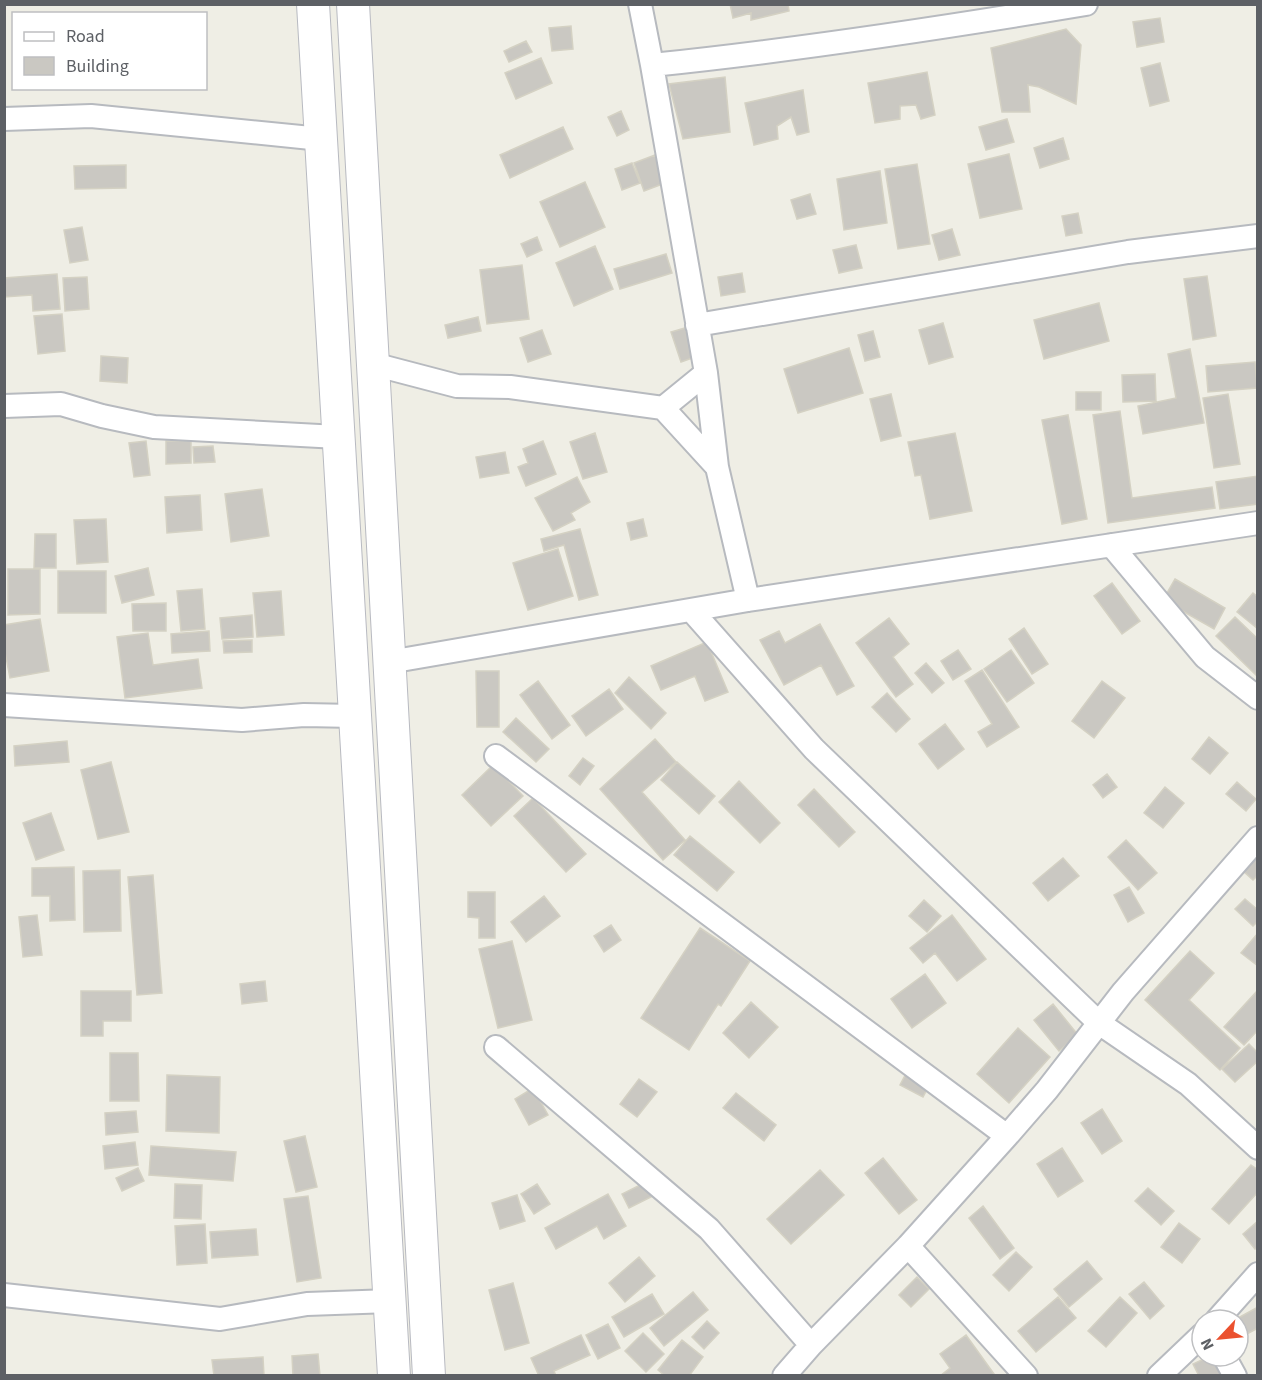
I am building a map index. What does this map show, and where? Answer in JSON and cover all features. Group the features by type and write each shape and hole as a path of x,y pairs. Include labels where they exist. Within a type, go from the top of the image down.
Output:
{"main road":[{"path":"313,4 394,1376"},
{"path":"353,4 429,1376"}],"street":[{"path":"640,4 706,373 717,466 748,600"},
{"path":"652,65 756,54 934,29 1086,4"},
{"path":"4,119 91,116 321,139"},
{"path":"697,325 1128,252 1257,236"},
{"path":"373,364 457,386 510,387 663,408 717,466"},
{"path":"663,408 706,373"},
{"path":"4,406 61,404 102,416 154,427 338,437"},
{"path":"389,662 748,600 1257,524"},
{"path":"1111,545 1205,657 1257,698"},
{"path":"691,610 814,749 1100,1023 1188,1084 1257,1148"},
{"path":"4,705 242,720 304,715 355,716"},
{"path":"496,756 1007,1136"},
{"path":"784,1376 811,1345 908,1246 1007,1136 1047,1090 1123,992 1257,838"},
{"path":"496,1047 709,1229 811,1345"},
{"path":"908,1246 1026,1376"},
{"path":"1227,1308 1257,1274"},
{"path":"4,1295 220,1319 307,1304 390,1301"},
{"path":"1159,1376 1190,1346"}],"building":[{"path":"730,4 788,4 789,11 751,20 751,13 733,18"},
{"path":"1160,18 1164,42 1137,47 1133,22"},
{"path":"571,26 573,49 552,51 549,28"},
{"path":"1066,29 1081,45 1076,104 1039,87 1028,85 1030,112 1002,112 991,48"},
{"path":"526,41 532,52 509,62 504,51"},
{"path":"541,58 552,83 516,99 505,73"},
{"path":"1160,63 1169,101 1150,106 1141,68"},
{"path":"927,72 935,115 921,119 916,105 900,106 900,119 875,123 868,83"},
{"path":"725,77 730,132 683,139 669,84"},
{"path":"803,90 809,132 797,135 791,117 777,126 778,139 754,145 745,103"},
{"path":"621,111 629,130 617,136 608,117"},
{"path":"1007,119 1014,142 986,150 979,127"},
{"path":"563,127 573,149 510,178 500,155"},
{"path":"1063,138 1069,159 1040,168 1034,148"},
{"path":"1009,154 1022,209 980,218 968,164"},
{"path":"655,155 665,183 644,191 634,163"},
{"path":"632,163 640,183 622,190 615,169"},
{"path":"917,164 930,244 898,249 885,169"},
{"path":"126,165 126,188 75,189 74,166"},
{"path":"880,171 887,223 844,230 837,179"},
{"path":"585,182 605,227 560,247 540,202"},
{"path":"810,194 816,214 797,219 791,200"},
{"path":"1078,213 1082,233 1066,236 1062,216"},
{"path":"82,227 88,260 70,263 64,230"},
{"path":"952,229 960,255 939,260 932,235"},
{"path":"537,237 542,250 527,257 521,244"},
{"path":"856,245 862,268 839,273 833,250"},
{"path":"595,246 613,289 574,306 556,263"},
{"path":"666,254 672,273 620,289 614,269"},
{"path":"522,265 529,319 487,324 480,270"},
{"path":"742,273 745,292 721,296 718,277"},
{"path":"57,274 60,309 33,311 32,295 4,297 4,278"},
{"path":"1207,276 1216,336 1193,340 1184,279"},
{"path":"87,277 89,309 65,311 63,278"},
{"path":"1099,303 1109,341 1044,359 1034,320"},
{"path":"62,314 65,351 38,354 34,316"},
{"path":"478,317 481,331 448,338 445,325"},
{"path":"943,323 953,357 929,364 919,330"},
{"path":"685,328 695,357 681,362 671,332"},
{"path":"542,330 551,354 528,362 520,338"},
{"path":"873,331 880,357 865,361 858,335"},
{"path":"849,348 863,393 798,413 784,369"},
{"path":"1190,349 1204,423 1143,434 1138,406 1176,398 1168,354"},
{"path":"101,356 128,358 127,383 100,381"},
{"path":"1255,362 1257,388 1208,392 1206,366"},
{"path":"1155,374 1156,401 1123,402 1122,375"},
{"path":"1076,392 1101,392 1101,410 1076,410"},
{"path":"891,394 901,436 881,441 870,399"},
{"path":"1228,394 1240,464 1214,468 1203,398"},
{"path":"1120,411 1132,498 1212,487 1215,508 1108,523 1093,415"},
{"path":"1068,415 1087,519 1062,524 1042,420"},
{"path":"595,433 607,472 583,479 570,442"},
{"path":"955,433 972,511 930,519 921,475 915,476 908,442"},
{"path":"146,441 150,475 134,477 129,443"},
{"path":"166,441 191,441 191,463 166,464"},
{"path":"543,441 556,474 526,486 518,467 528,463 523,449"},
{"path":"213,446 215,462 194,463 193,447"},
{"path":"505,452 509,473 480,478 476,457"},
{"path":"1258,476 1258,504 1220,509 1216,482"},
{"path":"577,477 590,502 571,513 575,520 553,531 535,498"},
{"path":"262,489 269,536 231,542 225,494"},
{"path":"200,495 202,530 167,533 165,497"},
{"path":"106,519 108,562 77,564 74,520"},
{"path":"643,519 647,536 631,540 627,523"},
{"path":"580,529 598,595 579,600 564,545 544,551 541,539"},
{"path":"35,534 56,534 56,568 34,568"},
{"path":"558,549 573,596 528,610 513,563"},
{"path":"148,568 154,595 122,603 115,576"},
{"path":"8,569 40,569 40,614 8,615"},
{"path":"58,571 106,571 106,613 58,613"},
{"path":"1175,579 1225,608 1214,629 1163,600"},
{"path":"1112,583 1140,621 1122,634 1094,596"},
{"path":"202,589 205,629 181,631 177,591"},
{"path":"281,591 284,635 257,637 253,593"},
{"path":"1253,593 1258,597 1258,629 1237,612"},
{"path":"166,603 166,631 133,631 132,604"},
{"path":"252,615 253,637 222,639 220,618"},
{"path":"1235,617 1258,639 1258,677 1216,636"},
{"path":"889,618 909,644 893,657 913,684 896,697 856,643"},
{"path":"40,619 49,671 10,678 4,647 4,625"},
{"path":"820,624 854,686 837,695 821,665 784,685 760,640 779,631 785,643"},
{"path":"1024,628 1048,664 1032,674 1009,639"},
{"path":"209,631 210,651 172,653 171,634"},
{"path":"148,633 153,665 198,659 202,688 125,698 117,637"},
{"path":"252,640 252,652 224,653 223,641"},
{"path":"707,642 728,692 705,701 695,676 661,690 651,666"},
{"path":"958,650 971,669 953,680 941,661"},
{"path":"1011,650 1034,683 1007,702 984,669"},
{"path":"926,663 944,683 932,693 915,673"},
{"path":"982,670 1019,727 987,747 978,732 992,724 965,681"},
{"path":"476,671 499,671 499,727 477,727"},
{"path":"629,677 666,713 651,729 615,693"},
{"path":"538,681 570,725 552,739 520,695"},
{"path":"1102,681 1125,698 1094,738 1072,721"},
{"path":"609,689 623,709 586,736 572,716"},
{"path":"887,693 910,719 896,732 872,707"},
{"path":"516,718 549,749 536,762 503,732"},
{"path":"945,724 964,749 938,769 919,744"},
{"path":"1209,737 1228,753 1210,774 1192,759"},
{"path":"655,739 676,762 642,792 685,840 663,860 600,789"},
{"path":"67,741 69,762 15,766 14,746"},
{"path":"583,758 594,766 580,785 569,776"},
{"path":"111,762 129,832 98,839 81,770"},
{"path":"677,762 715,796 699,814 661,780"},
{"path":"493,765 523,796 491,826 462,795"},
{"path":"1107,774 1117,787 1103,798 1093,785"},
{"path":"739,781 780,823 760,843 719,802"},
{"path":"1237,782 1256,799 1246,811 1226,794"},
{"path":"1165,787 1184,803 1163,828 1144,813"},
{"path":"814,789 855,832 839,847 798,805"},
{"path":"533,798 586,854 566,872 514,816"},
{"path":"51,813 64,850 36,860 23,823"},
{"path":"690,836 734,872 717,891 674,855"},
{"path":"1126,840 1157,873 1138,890 1108,857"},
{"path":"1257,856 1258,875 1253,880 1243,871"},
{"path":"1063,858 1079,876 1048,901 1033,883"},
{"path":"74,867 75,920 50,921 50,896 32,896 32,868"},
{"path":"120,870 121,931 84,932 83,871"},
{"path":"153,875 162,993 137,995 128,877"},
{"path":"1129,887 1144,913 1128,922 1114,895"},
{"path":"468,892 495,892 495,938 479,938 479,918 468,917"},
{"path":"544,896 560,916 526,942 511,922"},
{"path":"1245,899 1258,910 1258,921 1253,926 1235,909"},
{"path":"924,900 941,916 927,932 909,916"},
{"path":"37,915 42,955 23,957 19,917"},
{"path":"952,915 986,959 957,981 935,953 923,963 910,948"},
{"path":"611,925 621,940 604,952 594,936"},
{"path":"700,928 750,961 721,1006 718,1004 689,1050 641,1018"},
{"path":"1258,933 1258,966 1241,953"},
{"path":"512,941 532,1020 498,1028 479,949"},
{"path":"1190,951 1214,973 1189,1000 1240,1048 1220,1070 1145,1000"},
{"path":"925,974 946,1003 912,1028 891,999"},
{"path":"265,981 267,1001 242,1004 240,984"},
{"path":"1258,990 1258,1030 1244,1045 1224,1027"},
{"path":"81,991 131,991 131,1021 103,1021 103,1036 81,1036"},
{"path":"751,1002 778,1027 749,1058 723,1033"},
{"path":"1053,1004 1078,1035 1059,1051 1034,1020"},
{"path":"1018,1028 1050,1057 1009,1103 977,1074"},
{"path":"1249,1044 1258,1053 1258,1061 1235,1082 1222,1069"},
{"path":"110,1053 138,1053 139,1101 110,1101"},
{"path":"909,1068 932,1080 923,1097 900,1085"},
{"path":"167,1075 220,1077 219,1133 166,1131"},
{"path":"639,1079 657,1092 637,1117 620,1104"},
{"path":"533,1088 548,1115 529,1125 515,1099"},
{"path":"736,1093 776,1125 764,1141 723,1108"},
{"path":"1102,1109 1122,1141 1102,1154 1081,1123"},
{"path":"136,1111 138,1132 106,1135 105,1113"},
{"path":"305,1136 317,1187 296,1192 284,1141"},
{"path":"135,1142 138,1165 105,1169 103,1146"},
{"path":"151,1146 236,1152 233,1181 149,1175"},
{"path":"1062,1148 1083,1181 1058,1197 1037,1164"},
{"path":"883,1158 917,1200 899,1214 865,1173"},
{"path":"1251,1165 1258,1170 1258,1192 1229,1224 1212,1209"},
{"path":"138,1168 144,1181 122,1191 116,1178"},
{"path":"820,1170 844,1195 791,1244 767,1219"},
{"path":"650,1180 657,1194 629,1208 622,1194"},
{"path":"175,1184 202,1185 201,1219 174,1218"},
{"path":"537,1184 550,1204 534,1214 521,1194"},
{"path":"1148,1188 1174,1211 1161,1225 1135,1201"},
{"path":"608,1194 626,1226 604,1239 597,1226 556,1249 545,1228"},
{"path":"517,1195 525,1221 500,1229 492,1203"},
{"path":"308,1196 321,1278 297,1282 284,1199"},
{"path":"983,1206 1014,1248 1000,1259 969,1218"},
{"path":"1258,1221 1258,1247 1255,1249 1243,1234"},
{"path":"1179,1223 1200,1239 1182,1263 1161,1247"},
{"path":"205,1224 207,1263 177,1265 175,1226"},
{"path":"256,1229 258,1255 212,1258 210,1232"},
{"path":"1016,1252 1032,1267 1009,1291 993,1275"},
{"path":"639,1257 655,1276 625,1302 609,1283"},
{"path":"1087,1261 1102,1279 1069,1307 1054,1289"},
{"path":"917,1277 929,1289 911,1307 899,1295"},
{"path":"1144,1282 1164,1306 1150,1319 1129,1294"},
{"path":"513,1283 529,1343 505,1350 489,1290"},
{"path":"693,1292 708,1310 664,1346 650,1328"},
{"path":"652,1294 664,1314 624,1337 612,1317"},
{"path":"1058,1297 1076,1318 1036,1352 1018,1331"},
{"path":"1120,1297 1137,1313 1106,1347 1088,1331"},
{"path":"1258,1307 1258,1328 1250,1332 1250,1311"},
{"path":"707,1321 719,1333 704,1349 692,1337"},
{"path":"608,1324 620,1348 598,1359 586,1335"},
{"path":"643,1333 664,1354 646,1372 625,1351"},
{"path":"581,1335 590,1355 554,1371 556,1376 539,1376 531,1358"},
{"path":"966,1335 994,1374 992,1376 940,1376 950,1368 940,1354"},
{"path":"682,1340 703,1357 689,1376 665,1376 658,1370"},
{"path":"318,1354 320,1376 293,1376 292,1356"},
{"path":"263,1357 264,1376 214,1376 212,1360"},
{"path":"1195,1368 1224,1368 1228,1376 1199,1376"}]}
